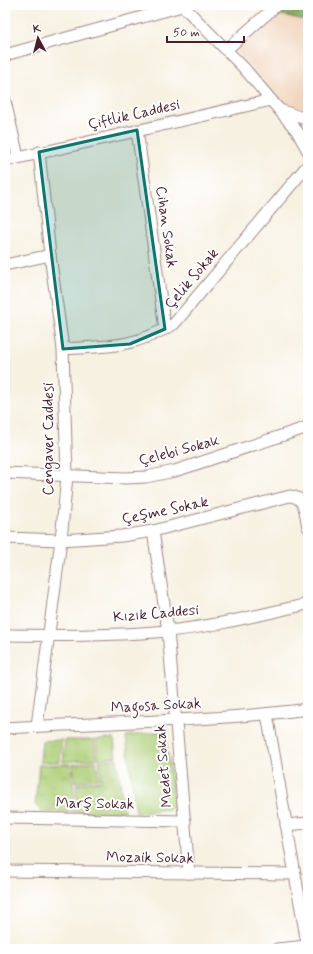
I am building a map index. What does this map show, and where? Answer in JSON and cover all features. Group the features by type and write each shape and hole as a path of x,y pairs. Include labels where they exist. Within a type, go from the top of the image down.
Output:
{"street":[{"path":"5,55 182,5 226,50 279,110 297,131 308,150"},
{"path":"226,50 277,5"},
{"name":"Çiftlik Caddesi","path":"5,161 270,100"},
{"path":"5,101 18,157"},
{"path":"279,110 308,120"},
{"name":"Cihan Sokak","path":"137,130 165,329"},
{"name":"Cengaver Caddesi","path":"36,726 61,540 67,476 63,349 50,255 39,152"},
{"name":"Çelik Sokak","path":"63,349 130,344 143,340 174,324 308,165"},
{"path":"5,265 50,255"},
{"name":"Çelebi Sokak","path":"5,473 126,478 146,477 175,471 308,427"},
{"name":"Çeşme Sokak","path":"5,538 61,540 122,536 153,531 290,496 296,496 302,501 308,527"},
{"name":"Medet Sokak","path":"153,531 168,631 189,873"},
{"name":"Kızık Caddesi","path":"5,635 49,636 168,631 210,625 308,604"},
{"name":"Magosa Sokak","path":"5,728 175,720 267,714 308,709"},
{"path":"267,714 307,948 276,949"},
{"name":"Marş Sokak","path":"5,818 185,821"},
{"path":"286,825 308,823"},
{"name":"Mozaik Sokak","path":"5,871 295,874"}],"highlighted area":[{"path":"137,130 165,329 130,344 63,349 39,152"}],"shaded area":[{"path":"282,5 308,5 308,111 281,102 235,49"}],"green space":[{"path":"282,5 308,5 308,21 274,13"},
{"path":"165,731 175,808 136,813 126,736"},
{"path":"114,738 116,757 98,759 96,740"},
{"path":"62,740 60,762 40,762 42,741"},
{"path":"65,740 94,740 96,759 63,762"},
{"path":"117,759 124,812 78,812 76,784 101,781 99,761"},
{"path":"96,761 99,779 75,782 73,764"},
{"path":"71,764 76,812 42,812 35,805 39,765"}]}
